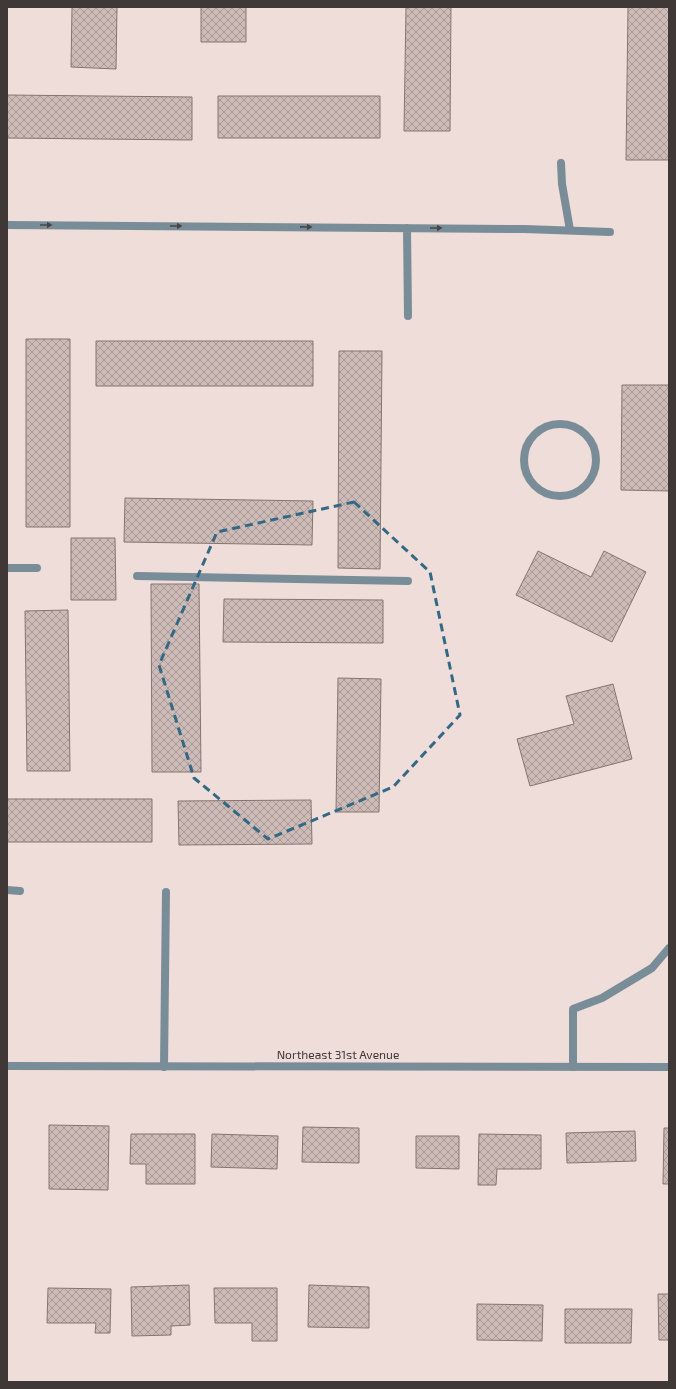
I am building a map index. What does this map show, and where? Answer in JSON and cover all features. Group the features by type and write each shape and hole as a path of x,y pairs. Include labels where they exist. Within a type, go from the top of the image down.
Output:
{"street":[{"path":"561,163 562,184 570,230"},
{"path":"7,225 524,229 610,232"},
{"path":"407,228 408,316"},
{"path":"556,424 570,425 583,432 592,442 597,456 596,470 589,483 578,492 566,497 550,495 538,488 528,478 524,464 525,450 532,437 542,428 556,424"},
{"path":"7,568 37,568"},
{"path":"137,576 408,581"},
{"path":"7,890 20,891"},
{"path":"164,1067 166,892"},
{"path":"573,1067 574,1009 602,998 652,968 669,948"},
{"name":"Northeast 31st Avenue","path":"7,1066 669,1067"}],"highlighted area":[{"path":"354,502 430,572 460,715 393,787 268,839 194,778 159,665 217,532"}],"building":[{"path":"72,7 117,7 116,69 71,67"},
{"path":"201,7 246,7 246,42 201,42"},
{"path":"406,7 451,7 450,131 404,131"},
{"path":"628,7 669,7 669,160 626,160"},
{"path":"7,95 192,97 192,140 7,138"},
{"path":"218,96 380,96 380,138 218,138"},
{"path":"26,339 70,339 70,527 26,527"},
{"path":"96,341 313,341 313,386 96,386"},
{"path":"339,351 382,351 380,569 338,568"},
{"path":"622,385 669,385 669,491 621,490"},
{"path":"125,498 313,501 312,545 124,542"},
{"path":"71,538 115,538 116,600 71,600"},
{"path":"538,551 591,577 604,551 646,572 612,642 516,595"},
{"path":"151,584 199,584 201,772 152,772"},
{"path":"224,599 383,600 383,643 223,642"},
{"path":"68,610 70,771 27,771 25,611"},
{"path":"338,678 381,679 379,812 336,812"},
{"path":"613,684 632,759 530,786 517,739 574,724 566,696"},
{"path":"7,799 152,799 152,842 7,842"},
{"path":"311,800 312,844 179,845 178,801"},
{"path":"49,1125 109,1126 108,1190 49,1189"},
{"path":"303,1127 359,1128 359,1163 302,1162"},
{"path":"664,1128 669,1128 669,1184 663,1184"},
{"path":"635,1131 636,1161 567,1163 566,1133"},
{"path":"131,1134 195,1134 195,1184 146,1184 146,1164 130,1164"},
{"path":"212,1134 278,1136 277,1169 211,1167"},
{"path":"479,1134 541,1135 541,1169 497,1169 496,1185 478,1185"},
{"path":"416,1136 459,1136 459,1169 416,1168"},
{"path":"189,1285 190,1325 171,1326 171,1335 132,1336 131,1287"},
{"path":"309,1285 369,1287 369,1328 308,1327"},
{"path":"48,1288 111,1289 110,1333 95,1333 96,1323 47,1323"},
{"path":"214,1288 277,1288 277,1341 252,1341 252,1323 215,1323"},
{"path":"658,1294 669,1294 669,1340 659,1340"},
{"path":"477,1304 543,1305 542,1341 477,1340"},
{"path":"565,1309 632,1309 631,1343 565,1343"}]}
